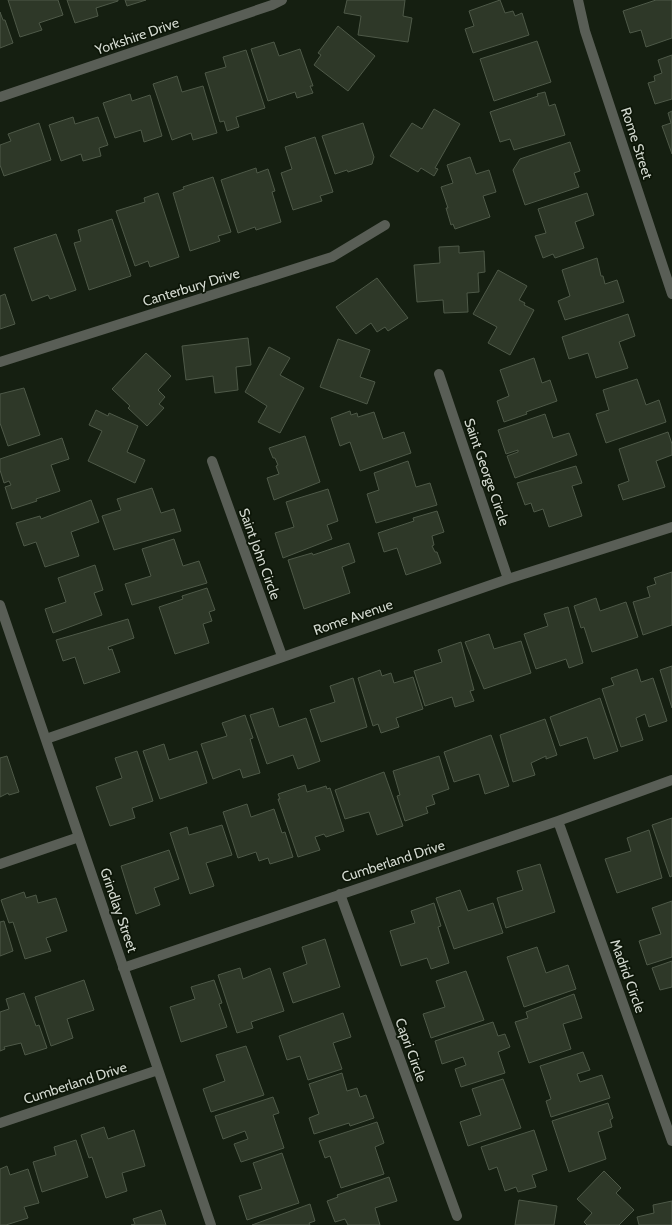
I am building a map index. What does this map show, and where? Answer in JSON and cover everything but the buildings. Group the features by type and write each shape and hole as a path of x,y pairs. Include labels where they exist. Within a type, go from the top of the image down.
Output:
{"street":[{"name":"Yorkshire Drive","path":"0,97 272,5 282,0"},
{"name":"Rome Street","path":"578,0 585,31 672,294"},
{"name":"Canterbury Drive","path":"0,362 332,257 384,225"},
{"name":"Saint George Circle","path":"439,374 508,579"},
{"name":"Saint John Circle","path":"212,461 282,656"},
{"name":"Rome Avenue","path":"46,739 508,579 672,527"},
{"name":"Grindlay Street","path":"0,607 211,1225"},
{"name":"Cumberland Drive","path":"124,968 558,821 672,780"},
{"name":"Madrid Circle","path":"558,821 672,1141"},
{"path":"0,864 79,837"},
{"name":"Capri Circle","path":"340,894 457,1216"},
{"name":"Cumberland Drive","path":"0,1123 158,1070"}]}
